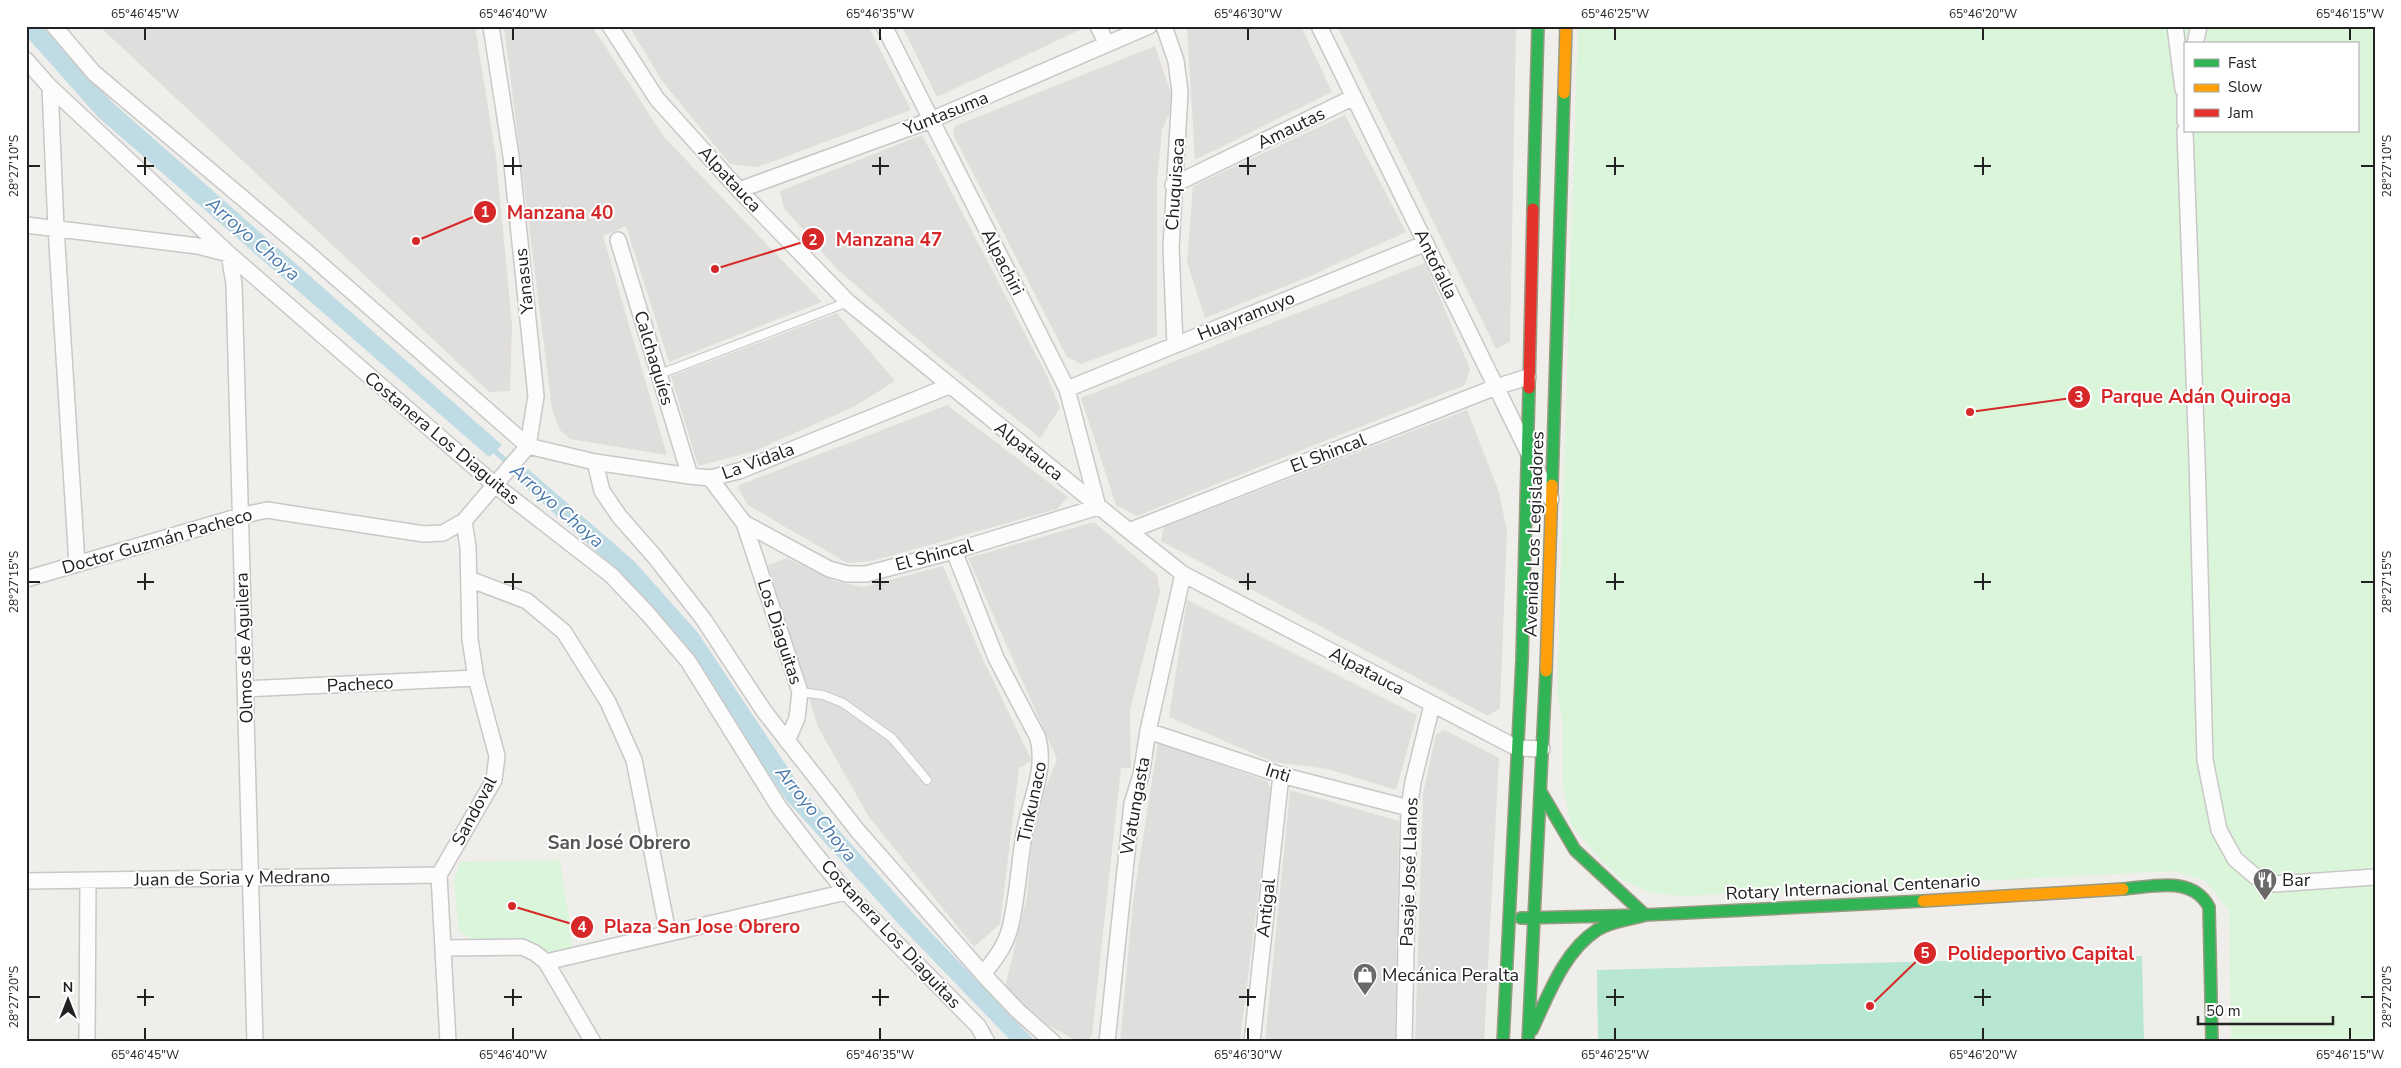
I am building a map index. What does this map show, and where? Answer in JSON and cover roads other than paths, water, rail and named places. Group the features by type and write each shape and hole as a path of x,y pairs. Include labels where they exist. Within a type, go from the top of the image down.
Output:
{"main road":[{"name":"Avenida Los Legisladores","path":"1503,1042 1522,660 1538,26"},
{"name":"Avenida Los Legisladores","path":"1528,1039 1541,792 1552,501 1566,26"},
{"path":"1528,1039 1559,975 1580,945 1597,930 1644,915 1575,850 1541,792"},
{"name":"Rotary Internacional Centenario","path":"1508,918 1644,915 2190,886 2198,892 2209,908 2212,1042"}],"street":[{"path":"54,26 94,73 308,254 523,452 464,521"},
{"name":"Yanasus","path":"491,26 511,156 536,396 523,452"},
{"name":"Alpatauca","path":"610,26 657,99 739,190 848,302 1098,507 1183,574 1517,748 1542,749"},
{"name":"Alpachiri","path":"884,26 1067,389 1098,507"},
{"path":"1098,26 1108,44"},
{"name":"Yuntasuma","path":"739,190 931,120 1149,26"},
{"name":"Chuquisaca","path":"1164,26 1176,61 1180,92 1173,184 1171,246 1176,345"},
{"name":"Antofalla","path":"1319,26 1552,501"},
{"path":"2175,26 2184,86"},
{"path":"2195,42 2199,26"},
{"name":"Costanera Los Diaguitas","path":"26,60 50,87 229,254 495,485 612,575 688,660 779,807 846,892 978,1026 987,1042"},
{"path":"50,87 56,228 77,564"},
{"name":"Amautas","path":"1173,184 1354,97"},
{"path":"2185,132 2198,458 2205,760 2219,830 2235,859 2256,877 2275,884 2375,876"},
{"path":"26,225 198,246 229,254"},
{"name":"Calchaquíes","path":"618,240 690,476"},
{"name":"Huayramuyo","path":"1067,389 1426,243"},
{"name":"Olmos de Aguilera","path":"229,254 234,284 244,689 252,878 255,1042"},
{"name":"El Shincal","path":"1129,531 1496,387 1528,377"},
{"name":"La Vidala","path":"523,452 710,478 739,471 949,386"},
{"path":"594,462 602,491 619,516 655,557 704,620 764,711 787,741 858,830 983,974 1017,1010 1053,1042"},
{"name":"El Shincal","path":"710,478 744,523 829,569 847,574 866,574 954,551 1098,507"},
{"name":"Doctor Guzmán Pacheco","path":"26,579 240,516 267,510 424,534 443,533 464,521"},
{"name":"Sandoval","path":"439,875 494,780 497,756 476,678 470,639 468,547 464,521"},
{"name":"Los Diaguitas","path":"744,523 800,692 797,718 787,741"},
{"name":"Tinkunaco","path":"954,551 996,658 1038,738 1042,753 1040,774 1026,826 1010,928 1001,953 983,974"},
{"name":"Watungasta","path":"1107,1042 1132,804 1141,774 1148,732 1183,574"},
{"path":"469,579 527,601 564,632 608,702 634,760 668,933"},
{"name":"Pacheco","path":"244,689 476,678"},
{"name":"Pasaje José Llanos","path":"1404,1042 1409,808 1413,782 1432,705"},
{"name":"Inti","path":"1148,732 1281,774 1409,808"},
{"name":"Antigal","path":"1252,1042 1281,774"},
{"path":"439,875 448,1042"},
{"name":"Juan de Soria y Medrano","path":"26,881 439,875"},
{"path":"87,1042 88,880"},
{"path":"546,962 846,892"},
{"path":"443,948 522,947 535,953 546,962 592,1042"}],"lane":[{"path":"660,374 848,302"},
{"path":"800,692 823,695 843,703 892,738 926,780"}],"water":[{"path":"26,26 42,26 112,102 502,445 489,457 98,117 26,36"},
{"path":"528,469 634,561 698,633 802,789 918,919 1036,1042 1012,1042 904,930 787,801 755,754 713,684 684,643 621,574 518,481"}],"waterway":[{"name":"Arroyo Choya","path":"490,447 527,479"}],"place":[{"name":"Manzana 40","path":"416,241"},
{"name":"Manzana 47","path":"715,269"},
{"name":"Parque Adán Quiroga","path":"1970,412"},
{"name":"Bar","path":"2265,901"},
{"name":"Plaza San Jose Obrero","path":"512,906"},
{"name":"Mecánica Peralta","path":"1365,996"},
{"name":"Polideportivo Capital","path":"1870,1006"}],"district":[{"name":"San José Obrero","path":"619,843"}]}
